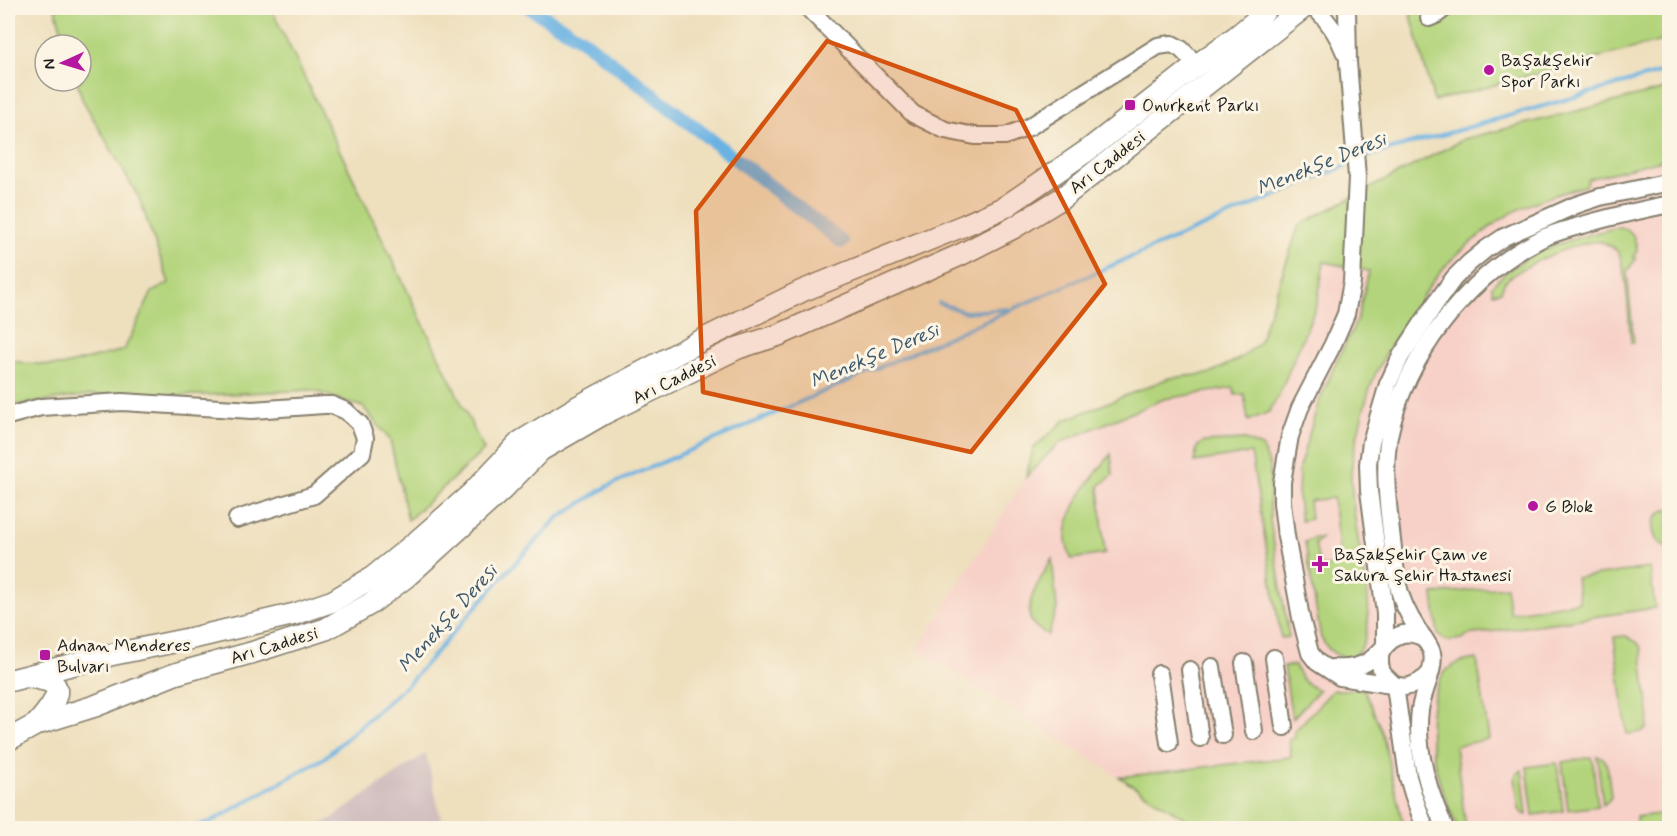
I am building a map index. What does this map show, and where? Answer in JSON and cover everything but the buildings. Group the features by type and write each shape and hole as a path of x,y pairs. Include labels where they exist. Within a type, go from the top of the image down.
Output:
{"main road":[{"path":"1237,36 1242,23 1242,8"},
{"name":"Arı Caddesi","path":"16,679 110,655 295,614 333,601 373,577 415,543 471,494 519,442 579,406 704,339 802,291 1005,207 1088,150 1237,36 1259,18 1267,8"},
{"name":"Arı Caddesi","path":"37,724 95,706 175,674 326,629 370,604 406,577 503,489 541,450 605,413 738,348 779,335 960,255 1013,228 1062,198 1303,8"},
{"path":"8,740 37,724 57,697 53,684 49,681 16,679"}],"street":[{"path":"808,8 913,114 945,130 975,136 1005,136 1029,127 1158,46 1172,44 1181,49 1197,65"},
{"path":"1315,8 1339,38 1348,62"},
{"path":"1347,8 1348,62 1357,177 1352,282 1346,314 1300,408 1290,436 1282,482 1286,536 1301,618 1310,653 1317,662 1340,677 1405,687 1423,681 1431,672"},
{"path":"1429,18 1446,8"},
{"path":"1425,828 1408,777 1395,686 1382,673 1380,664 1380,655 1385,645 1384,600 1369,491 1368,464 1373,432 1388,384 1401,356 1454,278 1469,263 1504,237 1576,205 1600,197 1670,182"},
{"path":"1445,828 1428,783 1420,743 1421,704 1433,665 1433,656 1430,647 1406,609 1398,586 1386,480 1389,436 1405,385 1420,357 1452,310 1503,262 1559,231 1670,204"},
{"path":"8,416 41,407 122,402 252,410 332,405 346,411 360,424 365,438 362,453 314,495 237,519"},
{"path":"1325,668 1342,669 1368,661 1393,638 1408,633 1424,638"},
{"path":"1274,658 1284,727"},
{"path":"1244,663 1254,731"},
{"path":"1212,667 1222,735"},
{"path":"1190,670 1200,738"},
{"path":"1159,674 1169,743"}],"highlighted area":[{"path":"827,41 1016,110 1105,284 971,452 703,392 696,211"}],"shaded area":[{"name":"Başakşehir Çam ve Sakura Şehir Hastanesi","path":"1669,134 1669,828 1200,828 917,650 1026,477 1059,443 1164,399 1233,388 1324,262 1369,271"},
{"path":"426,753 443,828 311,828 328,821"}],"green space":[{"path":"55,8 271,8 484,450 408,520 390,440 363,407 311,390 207,395 90,395 16,405 8,409 8,360 61,366 124,350 152,292 169,283 139,198 82,99 80,93 93,93 93,33 62,33"},
{"name":"Başakşehir Spor Parkı","path":"1409,8 1669,8 1669,39 1434,101"},
{"path":"1669,88 1669,158 1588,179 1585,186 1534,203 1498,222 1463,249 1438,274 1385,356 1366,401 1352,467 1353,506 1368,607 1364,641 1355,654 1349,657 1337,655 1321,638 1305,542 1321,538 1315,544 1320,568 1341,563 1333,498 1309,501 1311,519 1301,521 1298,498 1299,468 1318,404 1357,320 1369,271 1324,262 1317,304 1279,395 1269,412 1248,421 1244,394 1235,395 1233,388 1164,399 1059,443 1026,477 1033,449 1065,420 1169,378 1208,374 1241,358 1259,343 1299,225 1464,139"},
{"path":"1619,227 1628,230 1633,235 1637,251 1633,257 1636,259 1627,271 1634,343 1631,343 1625,280 1620,257 1616,250 1603,243 1592,242 1550,255 1521,270 1504,283 1501,291 1493,293 1492,286 1519,263 1534,254 1568,241"},
{"path":"1245,440 1262,447 1270,466 1270,520 1289,637 1281,638 1251,453 1194,462 1197,447 1204,442"},
{"path":"1111,454 1113,475 1099,486 1105,554 1071,559 1066,541 1070,517 1081,494"},
{"path":"1670,509 1669,548 1657,540 1653,528 1657,517"},
{"path":"1052,559 1057,608 1048,635 1035,626 1030,619 1029,611 1034,592"},
{"path":"1650,568 1655,608 1468,635 1462,639 1446,641 1438,634 1433,594 1506,587 1510,613 1579,602 1576,578"},
{"path":"1626,636 1638,643 1641,648 1649,714 1647,729 1627,734 1614,637"},
{"path":"1477,659 1489,739 1455,746 1466,828 1458,828 1444,796 1434,760 1430,724 1436,690 1442,676 1450,667"},
{"path":"1295,665 1304,681 1319,690 1292,719 1284,666"},
{"path":"1364,689 1382,732 1401,816 1407,828 1200,828 1119,777 1291,757 1289,739 1295,738 1294,732 1333,690"},
{"path":"1597,756 1603,758 1607,764 1611,797 1603,805"},
{"path":"1592,757 1598,806 1568,810 1562,762"},
{"path":"1557,763 1563,811 1533,815 1527,767"},
{"path":"1522,770 1527,815 1519,809 1515,777"},
{"path":"1664,815 1667,828 1637,828 1636,817"}],"waterway":[{"path":"530,8 583,40 842,242"},
{"name":"Menekşe Deresi","path":"1360,160 1670,70"},
{"name":"Menekşe Deresi","path":"188,828 209,823 324,758 408,684 504,575 558,518 608,486 1350,164"},
{"path":"939,303 965,312 1008,309"}],"place":[{"name":"Başakşehir Spor Parkı","path":"1489,70"},
{"name":"Onurkent Parkı","path":"1130,105"},
{"name":"G Blok","path":"1533,506"},
{"name":"Başakşehir Çam ve Sakura Şehir Hastanesi","path":"1320,564"},
{"name":"Adnan Menderes Bulvarı","path":"45,655"}]}
